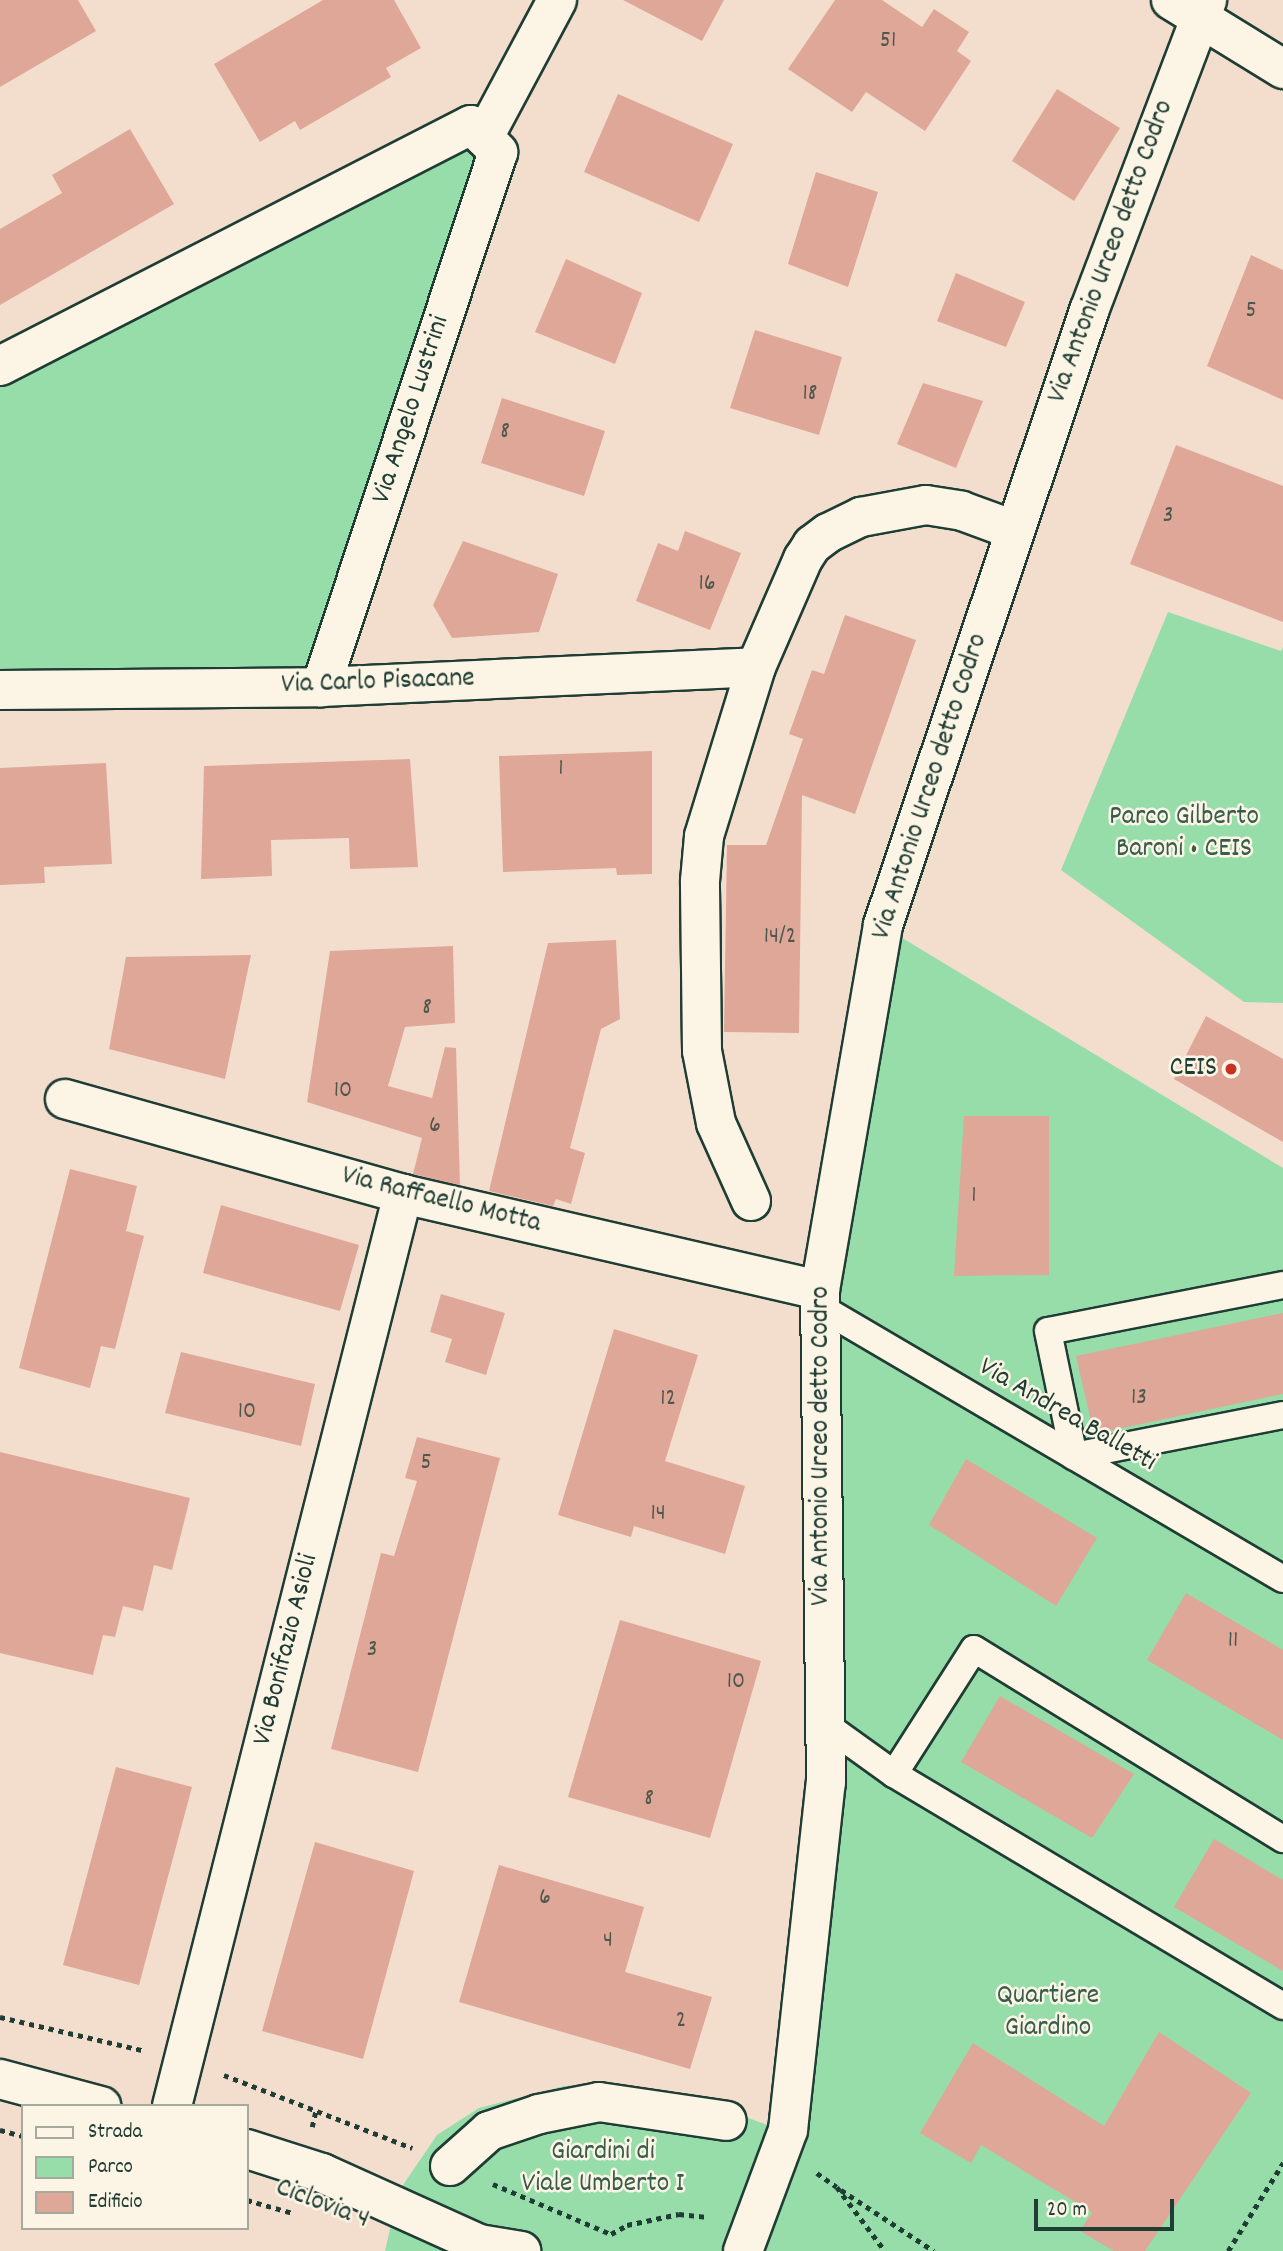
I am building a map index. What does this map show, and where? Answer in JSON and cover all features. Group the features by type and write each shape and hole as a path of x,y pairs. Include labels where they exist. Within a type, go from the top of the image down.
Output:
{"street":[{"path":"0,366 471,125 484,137 557,0"},
{"path":"1192,5 1283,69"},
{"name":"Via Antonio Urceo detto Codro","path":"743,2251 788,2130 826,1783 823,1723 820,1299 883,925 1192,5"},
{"name":"Via Angelo Lustrini","path":"321,687 498,152 484,137"},
{"path":"751,1201 716,1124 704,1064 700,881 704,836 756,667 803,559 812,545 828,533 861,517 926,505 962,511 1014,530"},
{"name":"Via Carlo Pisacane","path":"0,690 321,687 756,667"},
{"name":"Via Raffaello Motta","path":"65,1099 403,1194 820,1299"},
{"name":"Via Bonifazio Asioli","path":"172,2104 403,1194"},
{"path":"0,2079 94,2104"},
{"path":"450,2166 489,2131 539,2114 599,2102 727,2121"},
{"path":"248,2149 322,2173 482,2248 521,2251"}],"lane":[{"path":"1283,1285 1048,1331 1074,1456 1283,1415"},
{"name":"Via Andrea Balletti","path":"820,1299 1074,1456 1283,1579"},
{"path":"894,1774 974,1649 1283,1839"},
{"path":"823,1723 894,1774 1283,2006"}],"path":[{"path":"0,2017 182,2059"},
{"path":"0,2130 21,2135"},
{"path":"1228,2251 1283,2163"},
{"path":"814,2171 934,2251"},
{"path":"837,2187 885,2251"},
{"name":"Ciclovia 4","path":"248,2200 300,2215"}],"green space":[{"path":"471,125 498,152 321,687 0,690 0,366"},
{"name":"Parco Gilberto Baroni • CEIS","path":"1168,612 1281,651 1283,647 1283,1003 1244,1002 1061,870"},
{"name":"Quartiere Giardino","path":"894,933 1283,1168 1283,2251 385,2251 398,2194 403,2185 437,2135 479,2108 564,2086 596,2084 683,2094 800,2137 833,1294"}],"building":[{"path":"0,0 78,0 96,31 0,87"},
{"path":"323,0 394,0 421,48 386,68 391,77 300,130 295,121 260,142 214,64"},
{"path":"623,0 724,0 702,41"},
{"path":"835,0 882,0 922,27 934,9 969,32 957,51 971,61 925,131 866,92 852,112 788,69"},
{"path":"1057,89 1120,128 1074,201 1012,161"},
{"path":"618,94 733,144 699,222 584,172"},
{"path":"130,129 174,204 0,305 0,229 62,193 52,175"},
{"path":"816,172 878,192 848,287 788,264"},
{"path":"1251,255 1283,270 1283,400 1207,366"},
{"path":"566,259 642,293 615,364 535,332"},
{"path":"956,273 1025,302 1006,347 937,321"},
{"path":"755,330 842,357 819,435 730,408"},
{"path":"923,383 983,401 956,468 897,444"},
{"path":"502,398 605,431 584,496 481,463"},
{"path":"1176,445 1283,486 1283,622 1130,564"},
{"path":"685,531 741,553 710,630 636,601 658,543 678,551"},
{"path":"463,541 558,574 539,632 452,638 433,605"},
{"path":"845,615 916,640 855,814 802,795 799,1033 724,1032 727,845 766,845 803,739 789,734 812,670 824,674"},
{"path":"652,751 652,874 617,875 616,868 503,872 499,756"},
{"path":"410,759 418,867 350,869 349,838 271,840 272,876 201,879 204,766"},
{"path":"106,763 112,864 44,867 45,883 0,885 0,768"},
{"path":"616,940 620,1019 601,1029 570,1148 585,1153 571,1204 556,1199 553,1206 489,1191 548,943"},
{"path":"453,946 455,1023 405,1027 388,1086 432,1098 445,1047 456,1048 460,1185 413,1174 422,1138 307,1102 330,951"},
{"path":"251,955 225,1079 109,1049 126,957"},
{"name":"CEIS","path":"1206,1016 1283,1059 1283,1142 1174,1079"},
{"path":"964,1116 1049,1116 1049,1275 954,1276"},
{"path":"70,1169 137,1186 126,1231 144,1236 115,1349 101,1346 90,1388 19,1368"},
{"path":"221,1205 359,1245 340,1311 203,1273"},
{"path":"441,1294 505,1313 486,1375 445,1362 452,1339 430,1332"},
{"path":"1283,1313 1283,1394 1094,1434 1076,1356"},
{"path":"614,1329 698,1355 665,1461 745,1486 725,1554 634,1526 631,1537 558,1515"},
{"path":"181,1352 315,1384 301,1446 165,1413"},
{"path":"417,1437 500,1458 418,1772 331,1749 381,1553 394,1556 417,1481 405,1478"},
{"path":"0,1452 190,1498 172,1570 154,1565 143,1611 123,1606 115,1637 103,1635 93,1675 0,1653"},
{"path":"966,1459 1097,1538 1056,1606 929,1525"},
{"path":"1186,1593 1283,1650 1283,1740 1147,1660"},
{"path":"620,1620 761,1661 710,1838 568,1797"},
{"path":"1000,1696 1134,1774 1092,1838 961,1762"},
{"path":"116,1767 192,1787 139,1985 63,1965"},
{"path":"1214,1839 1283,1880 1283,1971 1174,1907"},
{"path":"315,1842 414,1871 363,2059 262,2031"},
{"path":"499,1865 644,1907 625,1972 712,1997 690,2069 459,2002"},
{"path":"1159,2032 1251,2093 1145,2251 1114,2251 1080,2231 1092,2212 981,2145 971,2163 920,2133 973,2043 1104,2126"}],"place":[{"name":"CEIS","path":"1231,1069"}],"park label":[{"name":"Giardini di Viale Umberto I","path":"603,2169"}]}
